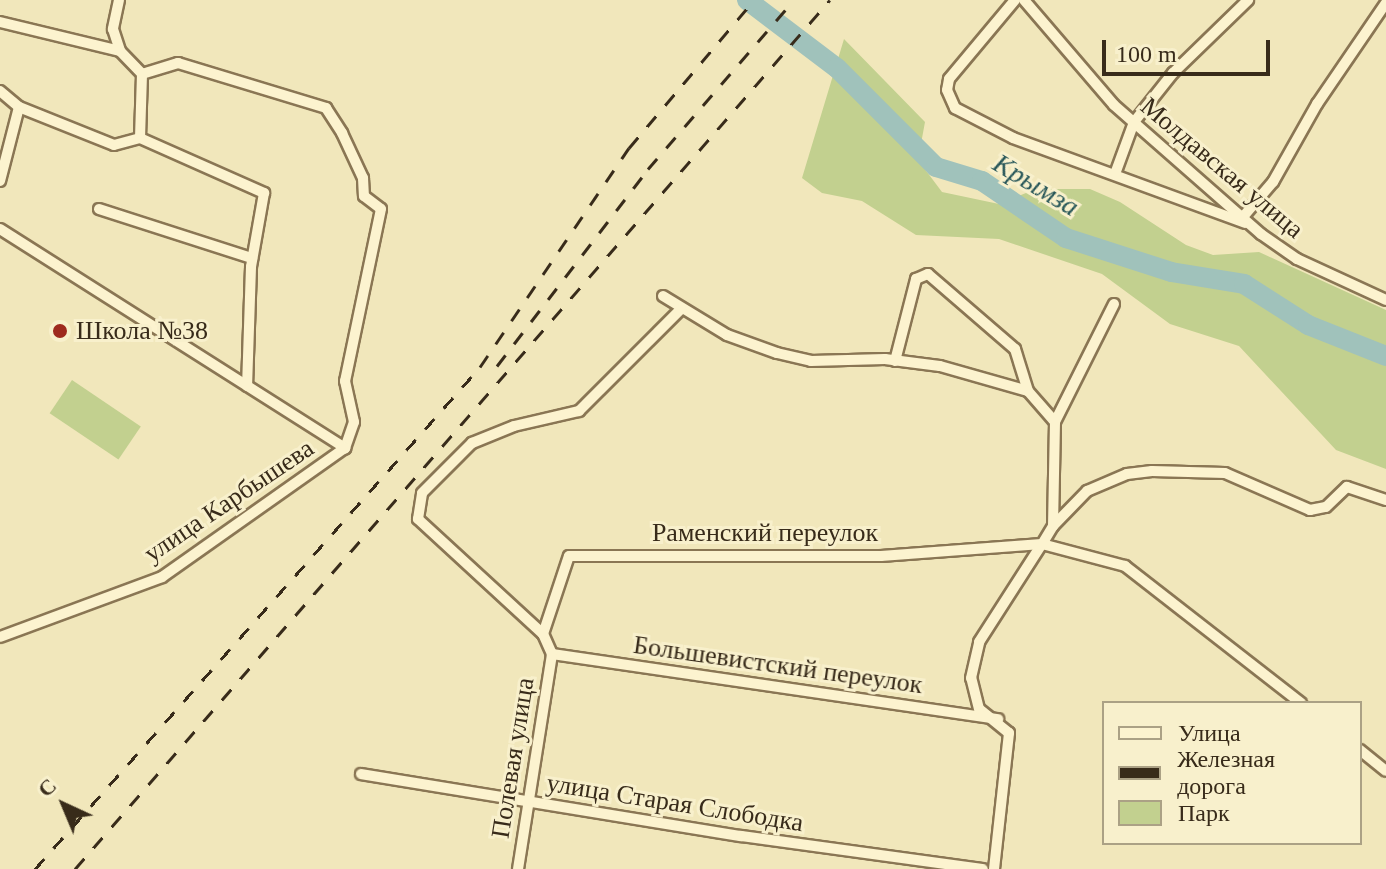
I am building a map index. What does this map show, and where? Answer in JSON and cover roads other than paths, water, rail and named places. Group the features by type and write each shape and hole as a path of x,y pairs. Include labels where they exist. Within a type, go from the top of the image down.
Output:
{"street":[{"path":"119,0 113,29 120,51 142,74 140,138"},
{"path":"1015,0 949,79 950,99 966,116 1013,138 1246,221 1273,182 1317,104 1386,3"},
{"name":"Молдавская улица","path":"1024,0 1059,47 1134,122 1246,221 1297,259 1386,300"},
{"path":"1115,174 1134,122 1173,73 1248,0"},
{"path":"0,22 120,51"},
{"path":"0,229 345,448 354,422 345,381 381,209 364,196 363,178 342,133 326,108 178,63 142,74"},
{"path":"0,91 19,107 114,145 140,138 264,193 252,258 247,386"},
{"path":"0,181 19,107"},
{"path":"99,209 252,258"},
{"path":"895,361 916,279 928,274 1015,349 1028,391 1055,422"},
{"path":"663,296 727,335 777,353 811,361 895,361 940,366 1028,391"},
{"path":"1053,526 1055,422 1114,304"},
{"path":"552,654 543,634 418,519 422,493 472,443 514,426 579,411 681,309"},
{"name":"улица Карбышева","path":"0,637 162,577 345,448"},
{"path":"994,869 1009,733 998,719 979,709 971,678 979,642 1053,526 1087,491 1127,474 1152,471 1225,473 1310,510 1326,507 1347,487 1386,500"},
{"path":"1042,544 1125,566 1298,701"},
{"name":"Раменский переулок","path":"543,634 569,556 881,556 1042,544"},
{"name":"Большевистский переулок","path":"552,654 998,719"},
{"name":"Полевая улица","path":"518,869 552,654"},
{"path":"1362,752 1386,771"},
{"name":"улица Старая Слободка","path":"361,774 528,802 983,869"}],"waterway":[{"name":"Крымза","path":"747,0 837,68 936,167 982,181 1066,238 1171,272 1244,284 1308,325 1386,356"}],"railway":[{"path":"35,869 480,367 629,148 754,0"},
{"path":"497,366 648,169 794,0"},
{"path":"75,869 830,0"}],"place":[{"name":"Школа №38","path":"60,331"}]}
